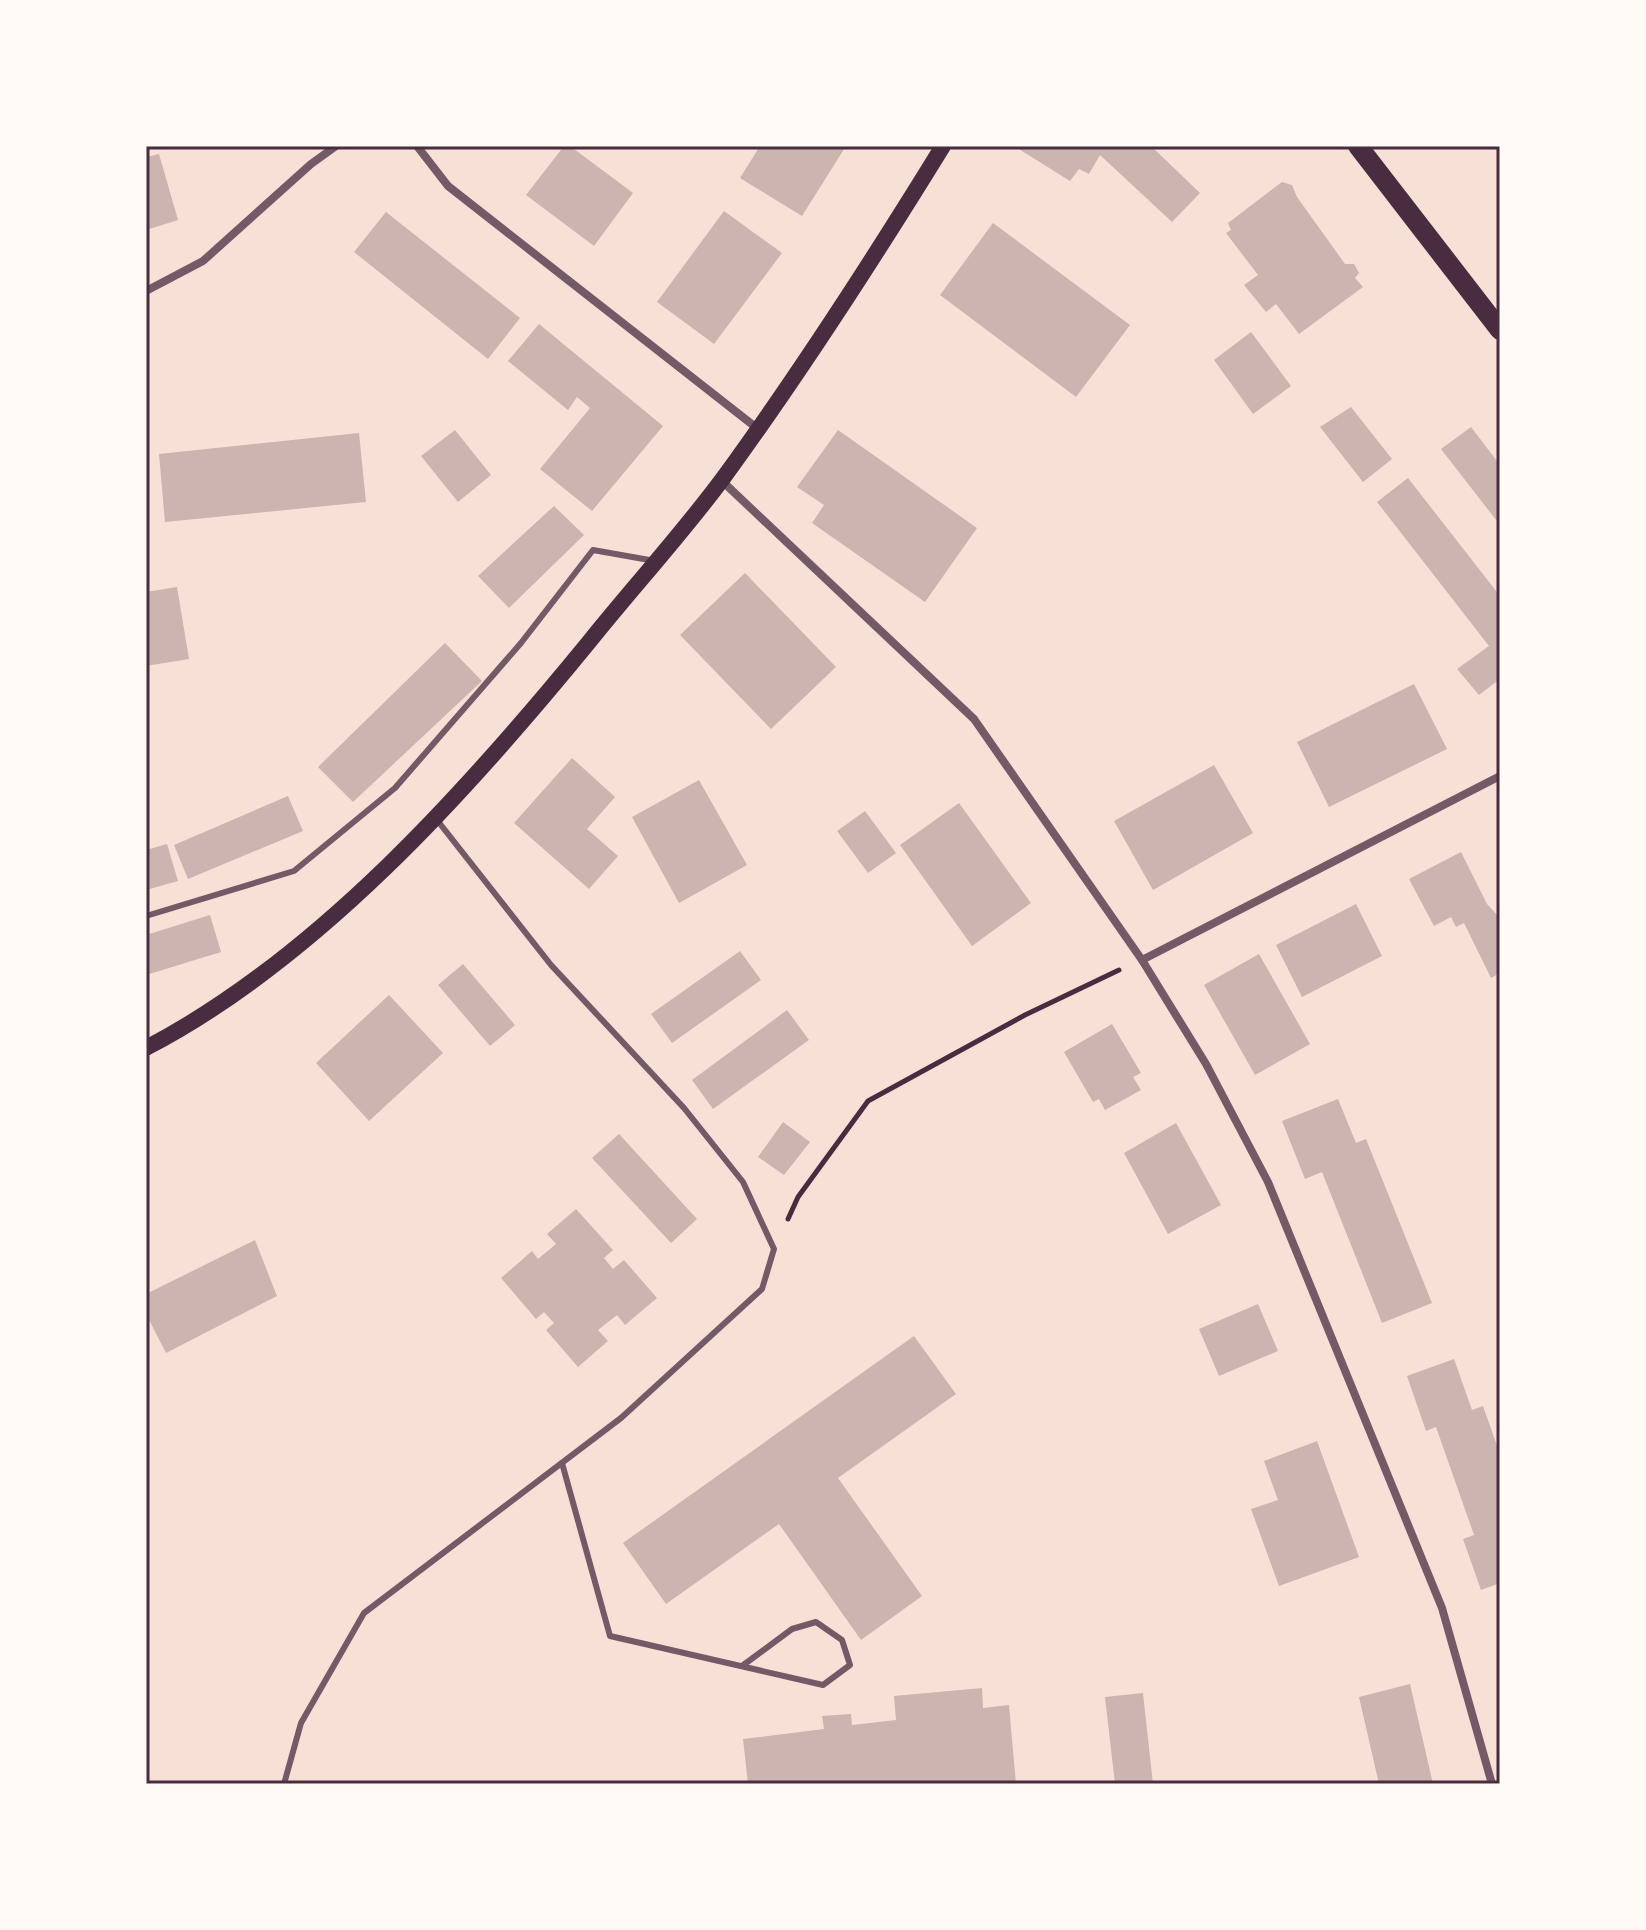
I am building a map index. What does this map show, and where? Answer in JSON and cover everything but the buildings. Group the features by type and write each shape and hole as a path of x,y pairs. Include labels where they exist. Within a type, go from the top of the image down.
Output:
{"main road":[{"path":"146,1048 198,1021 303,939 437,820 554,685 721,480 879,250 943,146"},
{"path":"1358,146 1500,330"}],"street":[{"path":"146,291 203,261 311,164 336,146"},
{"path":"417,146 448,186 758,429"},
{"path":"721,480 974,719 1142,960 1206,1064 1268,1182 1442,1608 1492,1784"},
{"path":"1142,960 1500,776"}],"lane":[{"path":"146,916 294,871 395,788 521,643 593,550 655,561"},
{"path":"284,1784 301,1723 364,1613 621,1418 762,1289 774,1249 743,1182 684,1108 551,965 437,820"},
{"path":"562,1463 610,1636 823,1685 850,1665 842,1640 816,1622 792,1629 742,1666"}],"path":[{"path":"774,1249 798,1197 868,1101 1025,1015 1142,960"}]}
